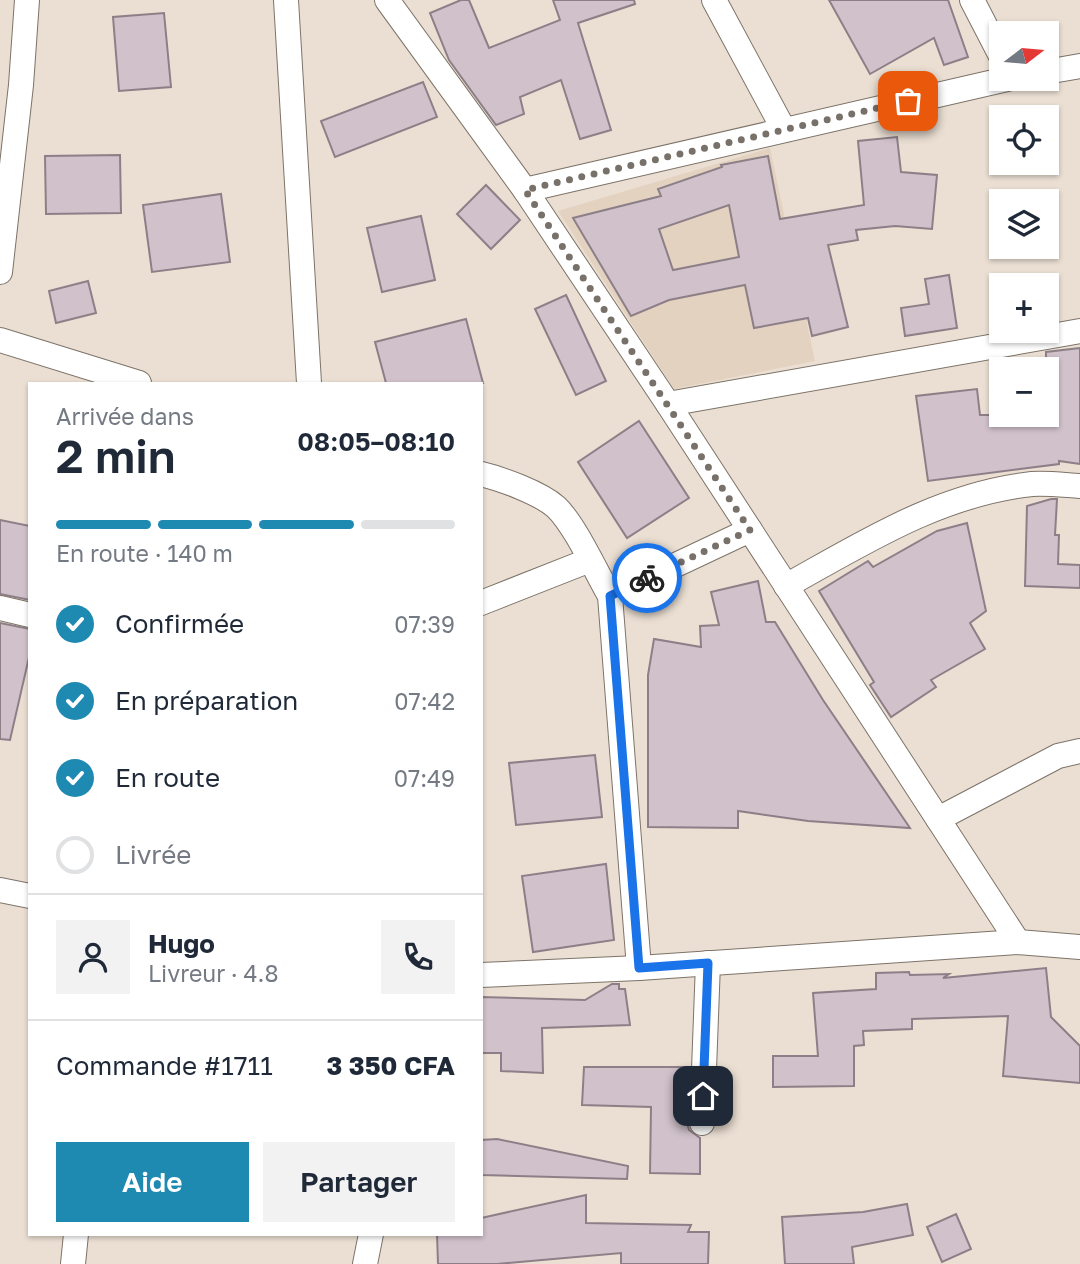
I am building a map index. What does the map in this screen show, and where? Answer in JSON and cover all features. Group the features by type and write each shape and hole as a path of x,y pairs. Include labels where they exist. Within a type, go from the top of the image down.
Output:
{"street":[{"path":"0,272 10,80 27,0"},
{"path":"286,0 309,382"},
{"path":"387,0 525,190 668,404 1018,942"},
{"path":"714,0 784,130"},
{"path":"972,0 989,33"},
{"path":"1059,70 1080,66"},
{"path":"525,190 989,83"},
{"path":"668,404 1080,331"},
{"path":"0,340 136,382"},
{"path":"483,474 509,481 555,507 610,596 639,968"},
{"path":"786,586 888,529 961,498 1033,484 1080,486"},
{"path":"610,596 750,530"},
{"path":"483,602 590,560"},
{"path":"0,608 28,615"},
{"path":"938,819 1058,756 1080,751"},
{"path":"0,890 28,895"},
{"path":"483,975 639,968 1018,942 1080,947"},
{"path":"702,1123 708,963"},
{"path":"74,1264 76,1236"},
{"path":"365,1264 371,1236"}],"shaded area":[{"path":"770,148 815,361 674,389 558,211"}],"building":[{"path":"461,0 469,0 489,48 560,20 553,0 634,0 635,4 578,23 611,130 580,139 561,80 520,97 524,114 496,125 449,60 430,13"},
{"path":"829,0 948,0 968,57 944,65 934,38 870,74"},
{"path":"164,13 171,87 119,91 113,17"},
{"path":"423,82 437,117 335,157 321,121"},
{"path":"897,137 901,172 937,175 932,229 895,226 856,230 858,240 828,245 848,327 812,336 808,318 754,328 745,285 669,300 631,316 573,218 661,196 658,189 722,167 721,165 768,156 780,219 864,205 858,141","holes":["729,205 739,257 673,270 659,229"]},
{"path":"120,155 121,213 46,214 45,156"},
{"path":"486,185 520,220 491,249 457,214"},
{"path":"221,194 230,262 152,272 143,205"},
{"path":"421,216 435,280 382,292 367,228"},
{"path":"949,275 957,328 905,336 901,308 929,304 925,279"},
{"path":"88,281 96,313 56,323 49,291"},
{"path":"566,295 606,381 576,395 535,309"},
{"path":"466,319 483,382 386,382 375,342"},
{"path":"1080,348 1080,464 1059,461 1059,464 928,481 916,396 977,389 980,415 989,415 989,427 1059,427 1059,357 1046,357 1046,352"},
{"path":"639,421 689,498 627,538 578,462"},
{"path":"1057,499 1055,535 1059,535 1058,564 1080,565 1080,588 1025,586 1027,506"},
{"path":"0,520 28,526 28,600 0,594"},
{"path":"967,523 986,611 970,623 985,649 931,680 936,687 891,717 870,685 874,682 819,591 868,561 873,567 937,531"},
{"path":"758,581 766,622 775,622 823,700 910,828 808,821 738,811 738,828 648,827 648,675 654,639 701,647 700,626 719,625 711,592"},
{"path":"0,623 28,629 28,662 10,740 0,739"},
{"path":"595,755 602,817 516,825 509,763"},
{"path":"606,864 614,940 533,952 522,876"},
{"path":"1046,968 1051,1017 1080,1046 1080,1083 1003,1076 1008,1016 912,1019 912,1029 863,1031 864,1045 854,1046 854,1086 773,1087 773,1056 818,1056 813,993 876,989 876,973 949,974 943,978"},
{"path":"612,984 619,984 619,989 625,989 630,1025 542,1028 543,1073 501,1071 501,1053 483,1053 483,997 585,1000"},
{"path":"584,1067 689,1067 687,1123 689,1130 700,1138 700,1174 650,1173 651,1107 582,1105"},
{"path":"497,1139 628,1166 627,1179 483,1175 483,1140"},
{"path":"586,1195 586,1223 691,1225 688,1232 709,1232 708,1264 621,1264 621,1253 497,1264 438,1264 437,1236 483,1236 483,1218"},
{"path":"907,1204 913,1235 852,1247 854,1264 785,1264 782,1217 863,1212"},
{"path":"956,1214 971,1249 942,1262 927,1227"}],"way so far":[{"path":"647,578 750,530 525,190 908,101"}],"route":[{"path":"647,578 610,596 639,968 708,963 703,1096"}]}
